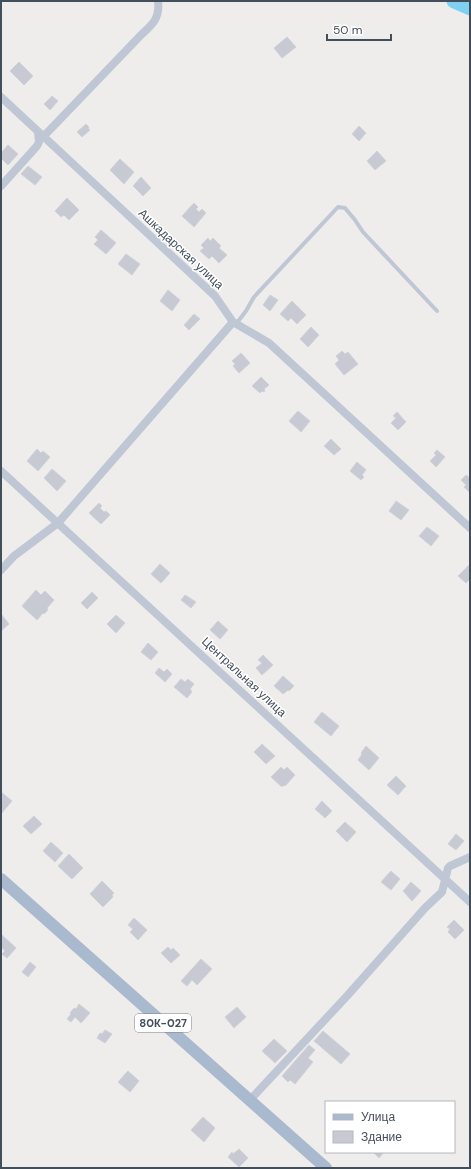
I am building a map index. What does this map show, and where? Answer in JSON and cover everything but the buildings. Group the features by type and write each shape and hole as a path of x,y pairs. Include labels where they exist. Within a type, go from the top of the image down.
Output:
{"main road":[{"name":"80К-027","path":"1,879 326,1168"}],"street":[{"path":"1,186 37,146 41,135 141,35 153,25 158,14 158,1"},
{"name":"Ашкадарская улица","path":"1,98 215,296 234,323 269,343 470,528"},
{"path":"1,570 14,556 58,523 234,323"},
{"name":"Центральная улица","path":"1,471 470,902"},
{"path":"250,1100 442,892 448,868 470,857"}],"lane":[{"path":"234,323 246,312 254,297 338,207 345,208 363,232 438,311"}],"waterway":[{"path":"454,1 470,8"}]}
